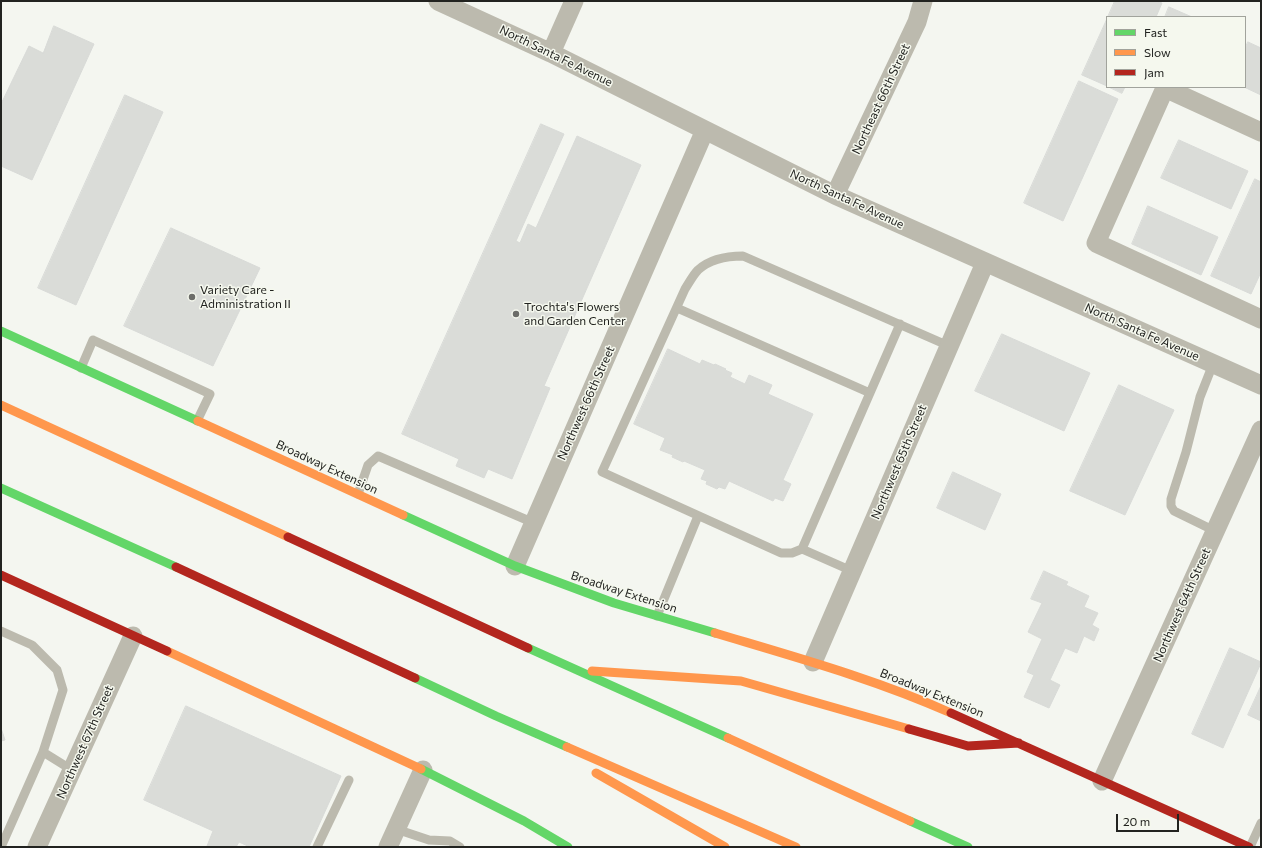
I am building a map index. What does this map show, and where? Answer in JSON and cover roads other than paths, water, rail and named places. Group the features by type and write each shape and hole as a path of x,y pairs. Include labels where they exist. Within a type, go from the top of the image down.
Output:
{"main road":[{"name":"Broadway Extension","path":"1,331 515,566 607,600 813,662 917,698 1250,847"},
{"path":"1,405 577,670 968,847"},
{"path":"1,488 214,584 496,716 796,847"},
{"path":"1,575 423,770 524,821 568,847"},
{"path":"577,670 741,681 968,746 1019,743"},
{"path":"496,716 573,760"},
{"path":"587,768 725,847"}],"street":[{"name":"North Santa Fe Avenue","path":"438,1 551,53 835,195 1261,385"},
{"path":"551,53 574,1"},
{"name":"Northeast 66th Street","path":"835,195 917,22 923,1"},
{"path":"1261,132 1165,88 1096,243 1261,319"},
{"name":"Northwest 66th Street","path":"515,566 705,130"},
{"name":"Northwest 65th Street","path":"813,662 985,263"},
{"name":"Northwest 64th Street","path":"1102,781 1261,430"},
{"name":"Northwest 67th Street","path":"37,847 133,636"},
{"path":"388,847 423,770"}],"lane":[{"path":"900,324 802,549 792,553 781,553 602,472 685,289 697,271 710,262 720,258 743,256 900,324 949,346"},
{"path":"677,308 870,393"},
{"path":"81,368 93,340 210,394 197,421"},
{"path":"1213,364 1200,396 1186,452 1171,499 1171,506 1178,514 1215,531"},
{"path":"358,494 368,465 378,456 534,523"},
{"path":"657,616 698,516"},
{"path":"802,549 852,571"},
{"path":"1,631 32,645 57,670 63,690 43,752 1,847"},
{"path":"43,752 72,770"},
{"path":"317,847 349,780"},
{"path":"1250,847 1261,823"},
{"path":"396,829 429,840 460,847"}],"place":[{"name":"Variety Care - Administration II","path":"192,297"},
{"name":"Trochta's Flowers and Garden Center","path":"516,314"}]}
